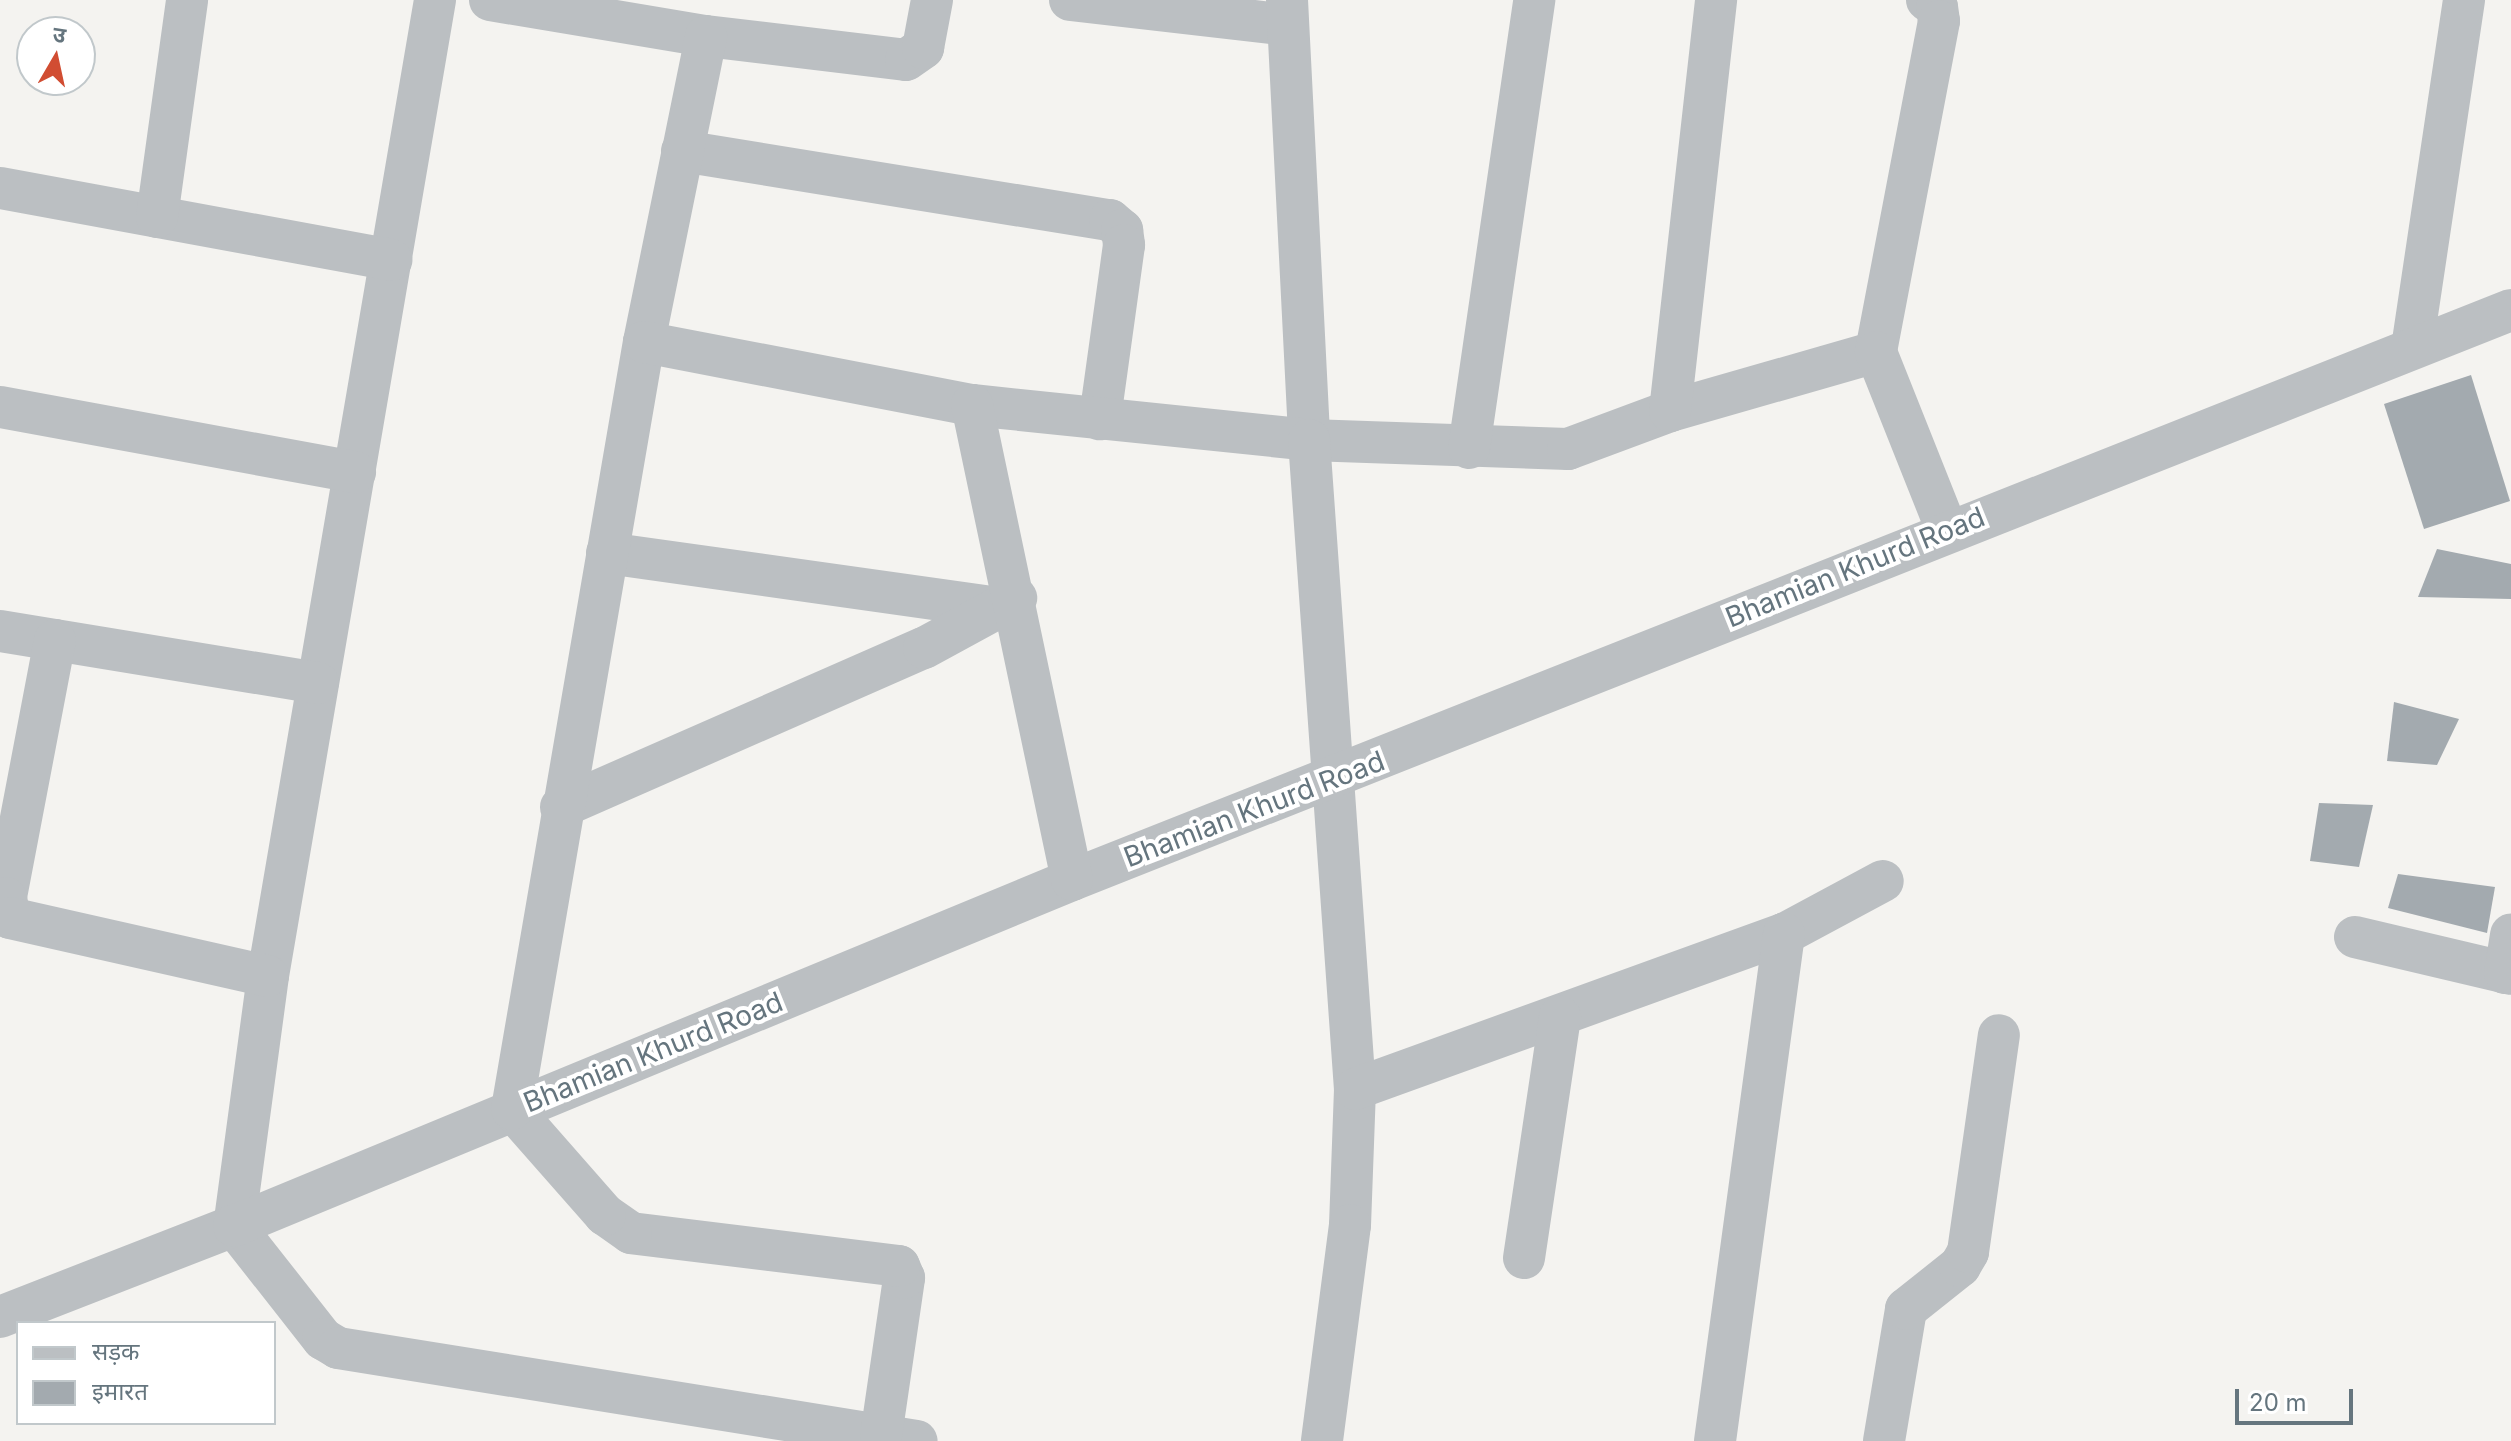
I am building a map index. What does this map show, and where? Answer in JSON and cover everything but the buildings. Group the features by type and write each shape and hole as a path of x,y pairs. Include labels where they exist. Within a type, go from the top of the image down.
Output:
{"street":[{"path":"157,217 187,0"},
{"path":"435,0 268,976 234,1226 323,1339 338,1348 899,1438 904,1278 899,1266 631,1233 605,1215 512,1109 561,807 644,342 706,36"},
{"path":"490,0 706,36 906,60 923,48 932,0"},
{"path":"1070,0 1288,13 1309,440 1355,1089 1350,1225 1322,1441"},
{"path":"1469,448 1534,0"},
{"path":"1670,411 1716,0"},
{"path":"1927,0 1937,7 1939,21 1876,352 1947,530"},
{"path":"2412,348 2464,0"},
{"path":"682,151 1110,220 1122,230 1124,245 1100,419"},
{"path":"0,188 391,260"},
{"name":"Bhamian Khurd Road","path":"0,1317 234,1226 1072,880 1947,530 2511,310"},
{"path":"644,342 972,405 1309,440 1469,448 1568,449 1670,411 1876,352"},
{"path":"972,405 1007,603 1072,880"},
{"path":"0,407 355,472"},
{"path":"607,553 1007,603"},
{"path":"561,807 924,648 1007,603"},
{"path":"0,631 318,683"},
{"path":"55,640 6,898 10,918 268,976"},
{"path":"1355,1089 1784,934 1883,881"},
{"path":"1715,1441 1784,934"},
{"path":"2355,937 2509,960"},
{"path":"1524,1258 1560,1017"},
{"path":"1884,1441 1906,1309 1960,1266 1968,1252 1999,1035"}]}
